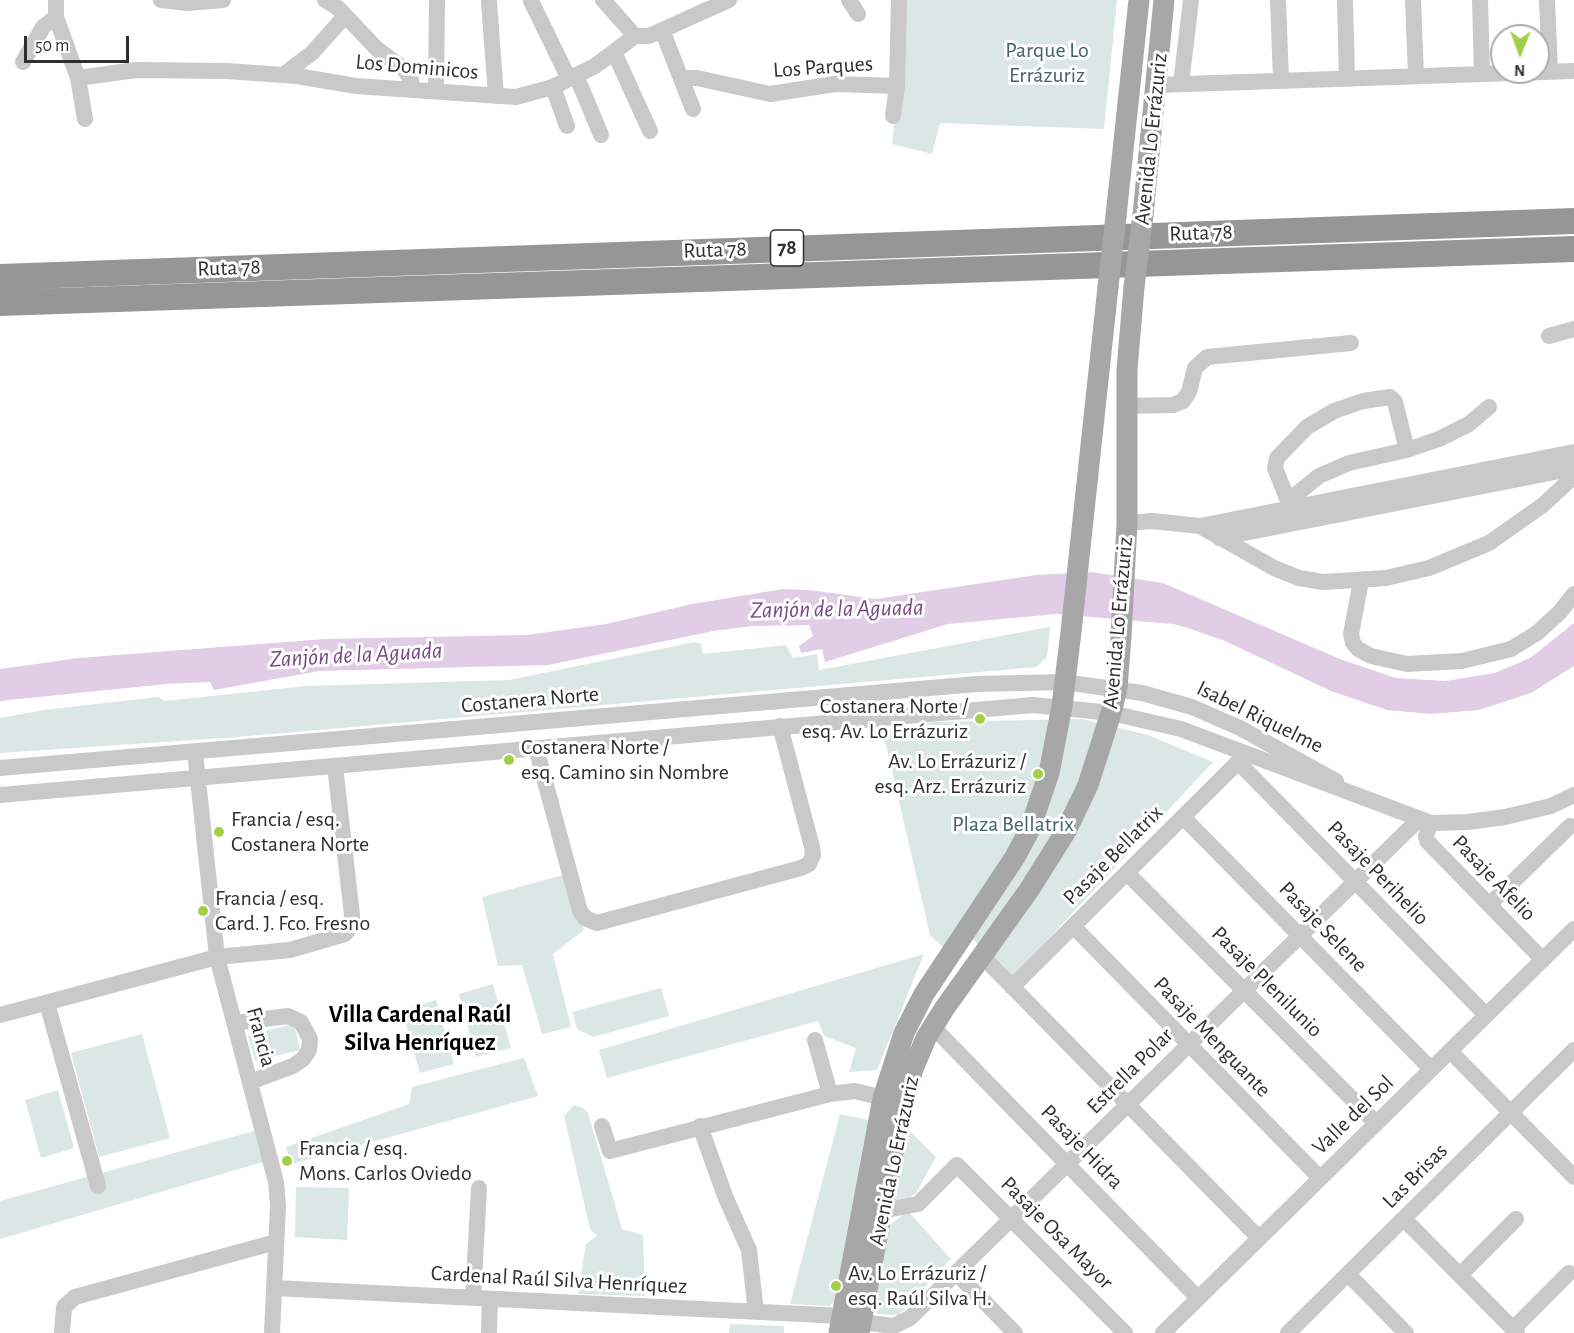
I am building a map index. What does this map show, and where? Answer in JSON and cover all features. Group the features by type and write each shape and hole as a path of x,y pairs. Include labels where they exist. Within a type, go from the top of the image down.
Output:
{"highway":[{"name":"Ruta 78","path":"0,276 1574,221"},
{"name":"Ruta 78","path":"0,303 1574,249"}],"main road":[{"name":"Avenida Lo Errázuriz","path":"850,1326 883,1098 899,1048 915,1009 1005,873 1027,835 1049,773 1062,706 1071,632 1139,0"},
{"name":"Avenida Lo Errázuriz","path":"850,1326 882,1211 908,1085 918,1055 933,1027 1029,890 1066,831 1096,765 1117,688 1127,523 1128,344 1164,0"}],"street":[{"path":"56,0 56,17 78,78 85,119"},
{"path":"160,0 187,3 223,0"},
{"path":"325,0 345,16 377,49 404,69 411,80 412,88"},
{"path":"436,90 437,0"},
{"path":"604,0 635,36"},
{"name":"Los Dominicos","path":"78,78 167,69 283,75 356,86 412,88 516,97 553,87 614,52 635,36 649,36 729,0"},
{"path":"893,116 897,86 898,0"},
{"path":"1181,84 1191,0"},
{"path":"1278,0 1281,81"},
{"path":"1345,0 1347,79"},
{"path":"1413,0 1416,76"},
{"path":"1480,0 1482,74"},
{"path":"1547,0 1548,24"},
{"path":"531,1 573,77 601,135"},
{"path":"489,2 496,96"},
{"path":"283,75 312,53 345,16"},
{"path":"23,62 43,27 56,17"},
{"path":"662,30 693,109"},
{"path":"614,52 650,131"},
{"path":"1550,72 1574,71"},
{"path":"1156,85 1490,74"},
{"name":"Los Parques","path":"681,78 697,78 773,94 835,84 897,86"},
{"path":"553,87 567,126"},
{"path":"1549,336 1574,329"},
{"path":"1126,406 1173,405 1183,401 1190,392 1195,368 1208,357 1351,343"},
{"path":"1290,510 1275,468 1277,458 1307,427 1341,408 1390,397 1395,402 1407,450"},
{"path":"1290,510 1305,485 1333,468 1407,450 1458,430 1489,407"},
{"path":"1127,523 1152,521 1200,526 1574,452"},
{"path":"1219,538 1290,510 1574,468"},
{"path":"1200,526 1274,568 1299,578 1323,582 1361,581 1408,574 1470,552 1526,519 1574,476"},
{"path":"1361,581 1351,634 1353,643 1371,656 1407,663 1462,662 1511,649 1536,633 1560,612 1574,594"},
{"name":"Isabel Riquelme","path":"1064,682 1117,688 1168,699 1216,716 1299,759 1359,797"},
{"name":"Costanera Norte","path":"0,768 965,685 1064,682"},
{"path":"0,795 780,726 1023,706 1062,706"},
{"name":"Isabel Riquelme","path":"1062,706 1111,713 1181,729 1240,757 1359,797 1424,822 1496,818 1551,806 1574,795"},
{"path":"536,748 580,911 585,918 597,923 809,864 813,855 812,847 780,726"},
{"name":"Francia","path":"195,752 217,957 276,1182 272,1333"},
{"name":"Pasaje Bellatrix","path":"1012,987 1240,757"},
{"name":"Pasaje Perihelio","path":"1240,757 1355,882 1486,1015"},
{"path":"0,1016 217,957 290,950 341,937 349,930 352,915 335,766"},
{"path":"1489,905 1572,828 1551,806"},
{"name":"Pasaje Selene","path":"1183,816 1431,1069"},
{"name":"Estrella Polar","path":"850,1326 888,1326 903,1329 910,1318 1355,882 1424,822"},
{"name":"Pasaje Afelio","path":"1424,822 1427,841 1542,960"},
{"name":"Pasaje Plenilunio","path":"1127,873 1376,1123"},
{"name":"Pasaje Menguante","path":"1073,927 1320,1178"},
{"name":"Valle del Sol","path":"1163,1333 1574,929"},
{"path":"982,956 1259,1238"},
{"path":"47,1003 98,1186"},
{"path":"234,1023 288,1016 301,1022 310,1039 309,1050 303,1059 293,1066 250,1082"},
{"name":"Pasaje Hidra","path":"933,1027 1198,1298"},
{"path":"815,1040 830,1094"},
{"path":"1450,1051 1574,1177"},
{"name":"Las Brisas","path":"1294,1331 1348,1274 1511,1113 1572,1058"},
{"path":"602,1126 610,1151 830,1094 855,1091 883,1098"},
{"path":"700,1126 725,1196 749,1250 756,1312"},
{"name":"Pasaje Osa Mayor","path":"882,1211 918,1204 957,1165 1125,1333"},
{"path":"473,1298 479,1188"},
{"path":"1404,1219 1515,1331 1569,1273"},
{"path":"1460,1275 1516,1219"},
{"path":"62,1333 64,1307 75,1297 276,1242"},
{"path":"956,1273 1015,1333"},
{"path":"1348,1274 1406,1333"},
{"name":"Cardenal Raúl Silva Henríquez","path":"274,1288 756,1312 850,1326"},
{"path":"489,1333 490,1299"}],"green space":[{"name":"Parque Lo Errázuriz","path":"899,0 1117,0 1104,129 940,123 932,154 892,144 902,50"},
{"path":"1050,627 1047,657 1036,667 238,737 0,753 0,718 44,710 157,697 165,701 306,686 509,680 695,642 701,644 703,654 786,645 793,658 817,654 819,670"},
{"name":"Plaza Bellatrix","path":"1082,719 1148,735 1213,762 1013,977 961,928 946,950 930,935 883,732 933,722"},
{"path":"563,875 584,930 553,954 571,1027 542,1034 522,965 498,966 482,897"},
{"path":"924,954 877,1070 849,1072 856,1048 824,1036 818,1021 607,1078 599,1050"},
{"path":"493,984 511,1048 476,1057 459,994"},
{"path":"661,988 669,1016 593,1037 577,1029 572,1012"},
{"path":"436,1000 454,1064 420,1073 402,1010"},
{"path":"294,1024 300,1050 255,1061 248,1035"},
{"path":"142,1034 170,1138 99,1157 71,1053"},
{"path":"524,1058 538,1096 292,1164 286,1147 409,1104 412,1087"},
{"path":"58,1090 74,1148 41,1158 25,1100"},
{"path":"574,1105 583,1108 588,1113 622,1229 643,1235 645,1296 578,1294 586,1244 597,1236 590,1229 564,1116"},
{"path":"840,1114 868,1120 834,1302 830,1306 790,1304"},
{"path":"909,1130 936,1157 916,1193 903,1203 890,1203"},
{"path":"254,1131 263,1162 0,1239 0,1201"},
{"path":"296,1187 349,1188 347,1240 295,1237"},
{"path":"908,1211 951,1259 899,1315 877,1314 873,1305 886,1228"},
{"path":"730,1324 784,1326 784,1333 729,1333"}],"water":[{"name":"Zanjón de la Aguada","path":"1092,572 1163,583 1340,659 1396,678 1445,681 1495,673 1530,658 1574,623 1574,666 1531,693 1479,710 1431,714 1387,710 1331,691 1225,641 1188,628 1173,624 1057,614 948,624 825,662 822,649 801,653 799,646 813,636 809,625 752,626 714,631 548,665 319,671 214,690 210,682 166,684 0,701 0,669 78,658 325,639 526,635 606,624 692,604 783,589 876,599 1036,575"}],"place":[{"name":"Costanera Norte / esq. Av. Lo Errázuriz","path":"980,719"},
{"name":"Costanera Norte / esq. Camino sin Nombre","path":"509,760"},
{"name":"Av. Lo Errázuriz / esq. Arz. Errázuriz","path":"1038,774"},
{"name":"Francia / esq. Costanera Norte","path":"219,832"},
{"name":"Francia / esq. Card. J. Fco. Fresno","path":"203,911"},
{"name":"Francia / esq. Mons. Carlos Oviedo","path":"287,1161"},
{"name":"Av. Lo Errázuriz / esq. Raúl Silva H.","path":"836,1286"}],"district":[{"name":"Villa Cardenal Raúl Silva Henríquez","path":"420,1029"}]}
